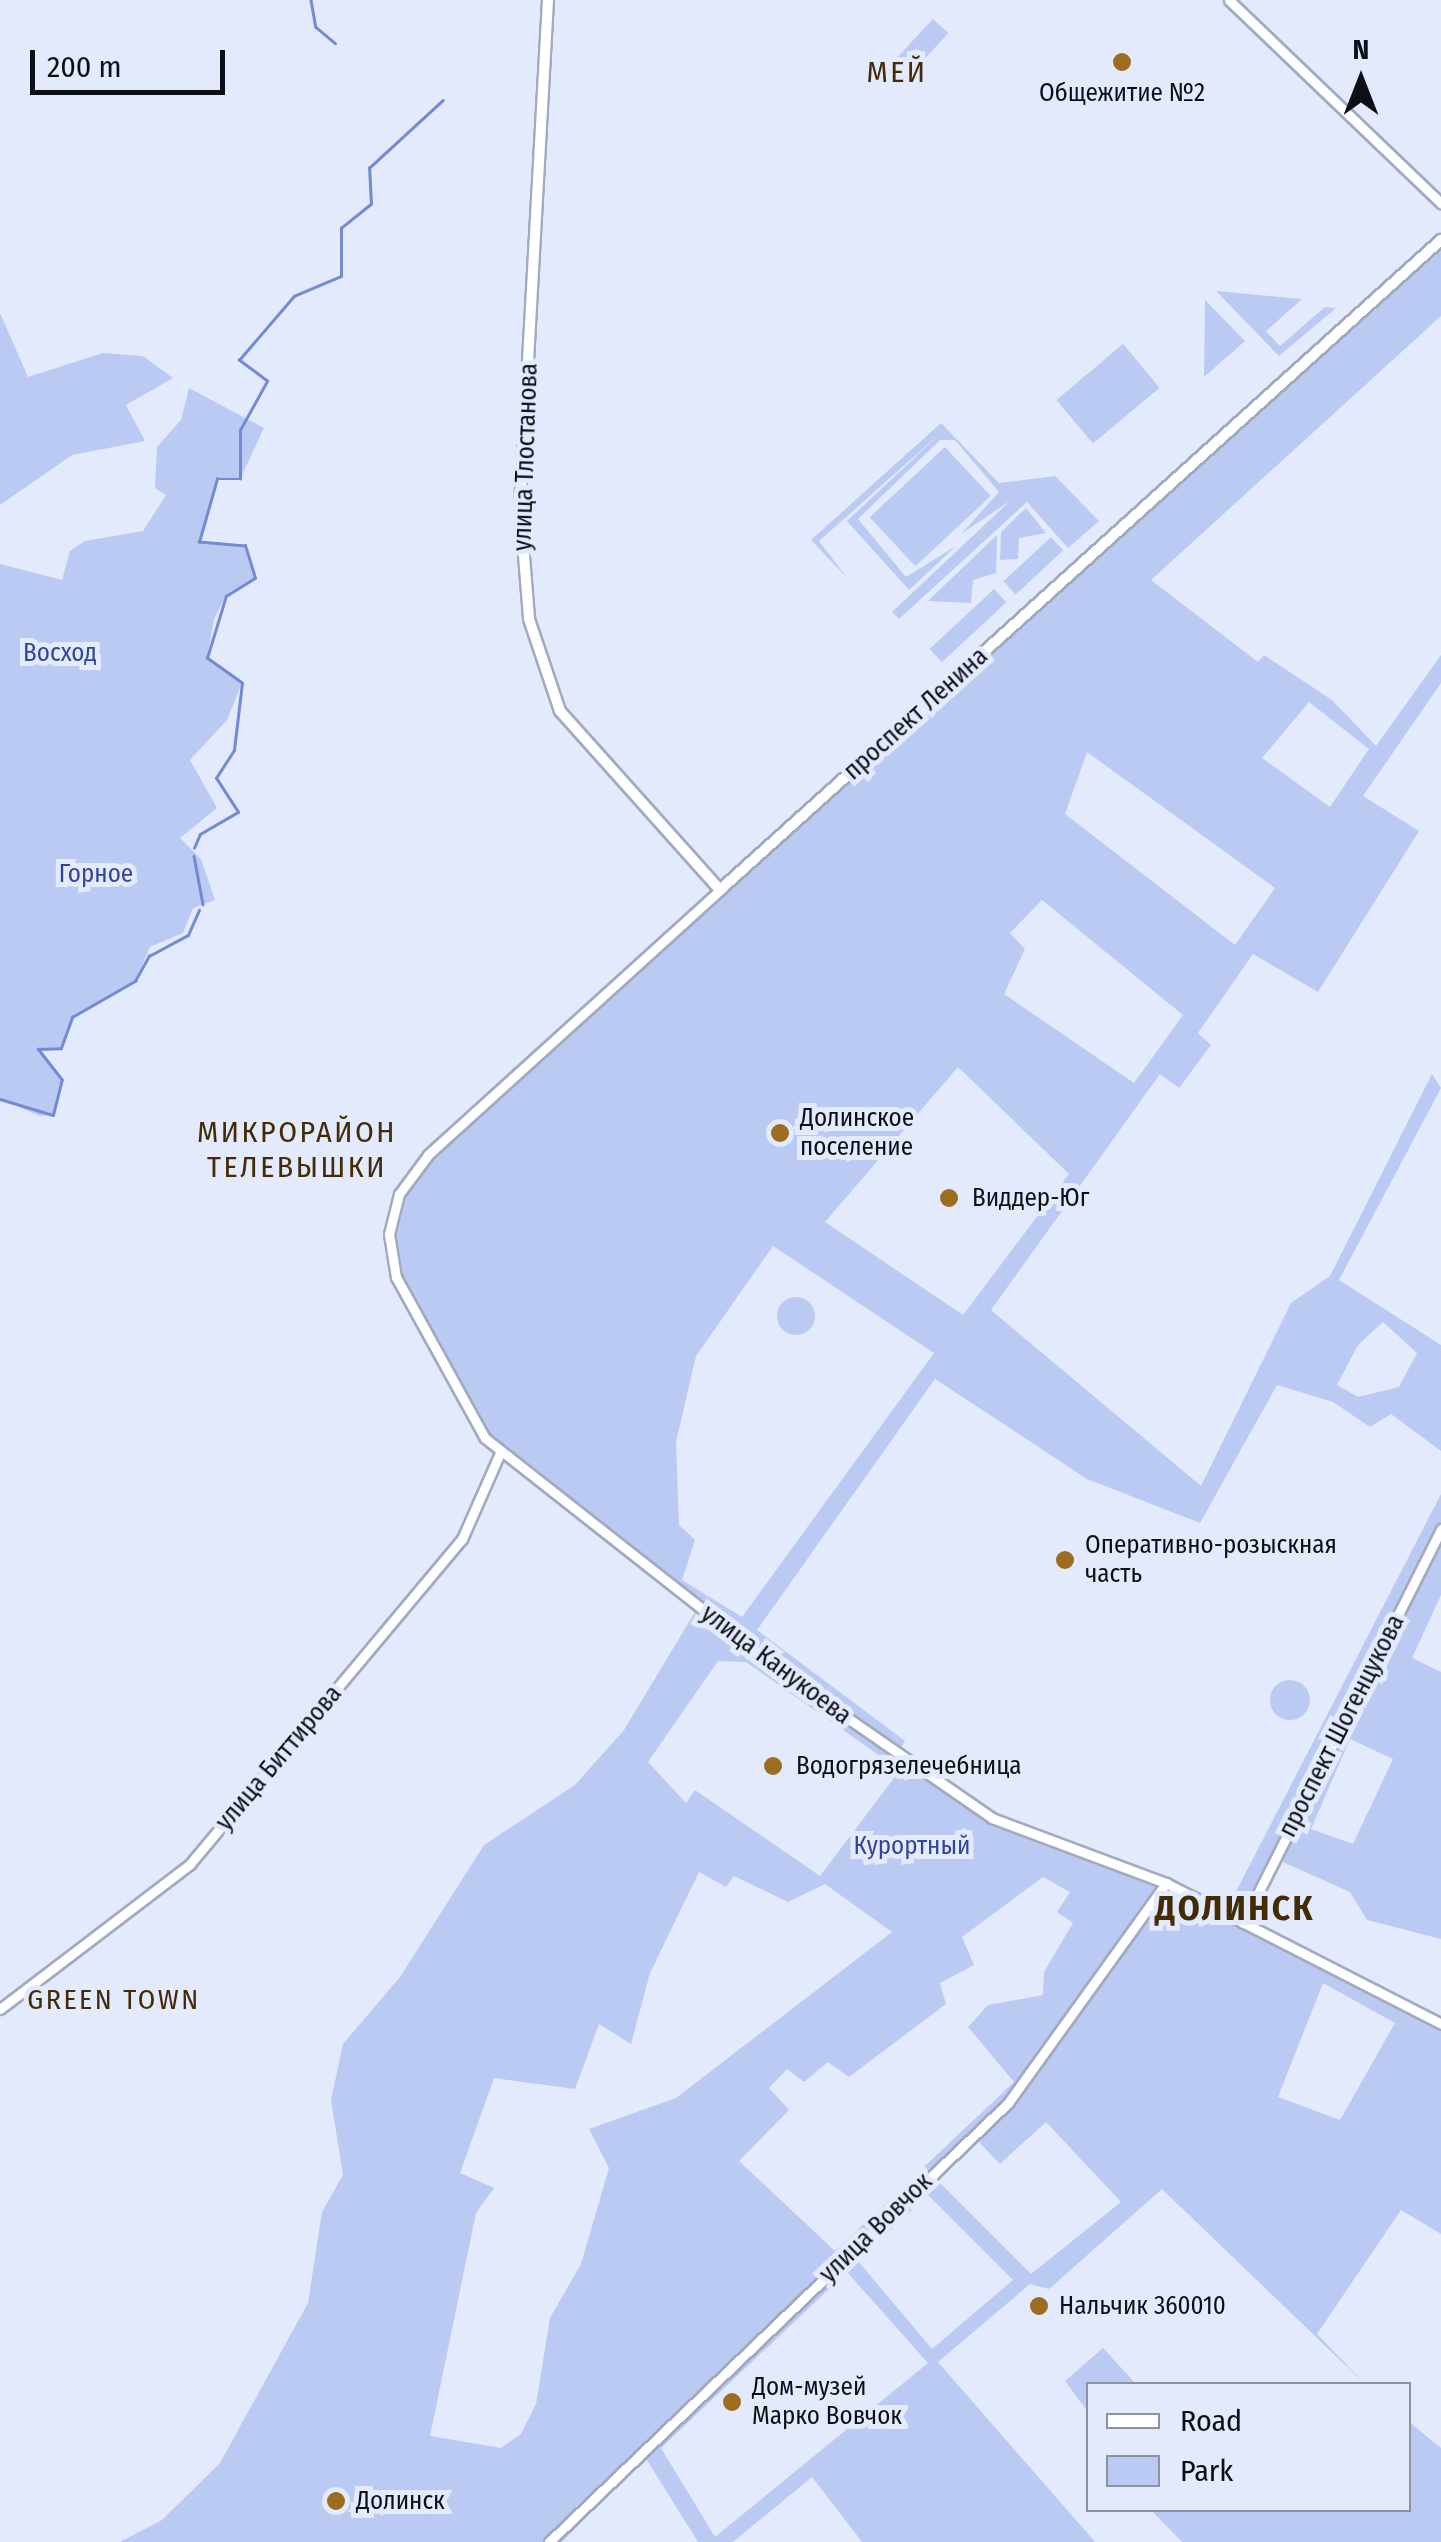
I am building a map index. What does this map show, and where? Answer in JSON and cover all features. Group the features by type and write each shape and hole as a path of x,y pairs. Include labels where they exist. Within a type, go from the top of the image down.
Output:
{"main road":[{"path":"548,0 549,17"},
{"path":"549,17 556,0"},
{"name":"улица Тлостанова","path":"549,17 521,475 528,619 570,724 720,890"},
{"name":"проспект Ленина","path":"720,890 1441,240"}],"street":[{"path":"1229,0 1441,204"},
{"name":"проспект Ленина","path":"399,1194 428,1155 720,890"},
{"name":"улица Канукоева","path":"399,1194 388,1242 396,1277 500,1455 787,1676 992,1818 1166,1883 1441,2024"},
{"name":"улица Биттирова","path":"0,2009 190,1864 462,1539 500,1455"},
{"name":"проспект Шогенцукова","path":"1243,1923 1441,1528"},
{"name":"улица Вовчок","path":"549,2542 1008,2103 1166,1883"}],"green space":[{"path":"933,19 948,33 900,85 885,71"},
{"name":"Курортный","path":"1441,240 1441,316 1151,580 1258,662 1264,655 1332,700 1376,746 1441,655 1441,683 1363,796 1419,831 1318,992 1253,954 1198,1033 1211,1045 1179,1088 1160,1074 991,1310 1201,1486 1291,1303 1330,1276 1432,1074 1441,1088 1339,1280 1441,1345 1441,1451 1391,1414 1370,1427 1333,1402 1277,1385 1200,1523 1087,1479 935,1379 757,1630 905,1741 898,1752 992,1818 1225,1913 1441,1494 1441,1595 1412,1658 1441,1672 1441,1939 1367,1920 1350,1892 1276,1859 1243,1922 1441,2024 1441,2234 1401,2210 1317,2334 1363,2382 1162,2189 1049,2289 1030,2284 938,2362 1095,2542 862,2542 812,2477 733,2542 698,2542 645,2457 562,2542 120,2542 162,2520 220,2463 308,2303 322,2212 343,2175 331,2100 343,2044 400,1977 484,1845 575,1785 624,1730 698,1607 499,1455 401,1290 389,1227 414,1170","holes":["1309,702 1369,749 1330,807 1262,758","1087,752 1275,888 1235,945 1065,814","1042,900 1183,1015 1134,1083 1004,994 1025,949 1010,933","958,1067 1069,1174 963,1315 825,1222","773,1246 934,1353 742,1617 682,1580 695,1540 679,1525 676,1442 696,1356","1383,1322 1417,1353 1399,1387 1358,1397 1337,1385 1358,1345","718,1661 746,1662 900,1770 820,1876 695,1790 686,1803 648,1762","1350,1739 1393,1759 1353,1844 1311,1829","699,1872 726,1887 734,1876 788,1902 825,1884 892,1932 676,2098 589,2129 609,2168 581,2264 550,2318 536,2404 521,2434 501,2448 430,2436 476,2213 494,2188 460,2173 494,2078 575,2089 599,2024 631,2044 650,1973","1043,1877 1070,1892 1057,1912 1073,1923 1044,1972 1043,1995 988,2005 968,2027 1014,2082 835,2251 739,2161 789,2110 769,2088 787,2069 804,2082 828,2062 849,2077 946,2004 940,1983 974,1965 962,1937","1323,1983 1395,2023 1340,2120 1278,2097","1046,2122 1121,2202 1031,2274 937,2180 979,2142 1000,2164","928,2195 1013,2280 932,2349 858,2261","847,2272 928,2363 715,2537 661,2448"]},
{"path":"1216,291 1302,299 1266,331 1280,346 1325,307 1336,308 1279,356"},
{"path":"1205,300 1245,341 1204,377"},
{"path":"0,313 28,377 103,353 143,356 173,378 126,405 145,441 72,455 0,505"},
{"path":"1123,344 1160,388 1093,444 1056,400"},
{"name":"Горное","path":"189,388 264,428 240,479 217,479 199,542 245,546 255,578 226,596 214,619 207,658 242,683 227,720 190,760 217,808 180,838 201,859 215,900 193,908 183,933 150,947 135,981 72,1017 61,1048 38,1049 62,1080 53,1115 40,1116 0,1099 0,564 62,580 70,551 85,541 143,531 166,495 155,488 157,447 181,420"},
{"path":"941,423 999,483 1055,476 1099,521 1068,548 1027,502 899,619 892,612 1010,501 961,534 999,492 955,440 940,440 858,519 906,577 956,546 909,590 847,521 944,430 819,541 848,579 811,540"},
{"path":"945,447 991,496 915,566 870,517"},
{"path":"1026,508 1046,533 1019,538 1018,559 1000,560 1001,532"},
{"path":"997,535 996,573 973,580 971,603 928,601"},
{"path":"1051,537 1063,550 1016,594 1003,581"},
{"path":"994,589 1006,602 942,662 930,649"},
{"path":"796,1297 809,1303 815,1316 809,1329 796,1335 783,1329 777,1316 783,1303"},
{"path":"1290,1680 1304,1686 1310,1700 1304,1714 1290,1720 1276,1714 1270,1700 1276,1686"},
{"path":"1103,2348 1134,2382 1086,2382 1086,2409 1065,2381"},
{"path":"1411,2424 1441,2448 1441,2542 1182,2542 1153,2512 1411,2512"}],"waterway":[{"path":"311,0 316,27 335,43"},
{"path":"194,848 200,834 238,812 216,778 234,750 242,683 207,658 226,596 255,578 245,546 199,542 217,479 240,479 240,430 267,381 239,360 294,296 341,276 341,228 371,204 369,168 443,100"},
{"path":"194,856 203,904"},
{"path":"0,1099 53,1115 62,1080 38,1049 61,1048 72,1017 135,981 149,956 188,935 199,910"}],"place":[{"name":"Общежитие №2","path":"1122,62"},
{"name":"Долинское поселение","path":"780,1133"},
{"name":"Виддер-Юг","path":"949,1198"},
{"name":"Оперативно-розыскная часть","path":"1065,1560"},
{"name":"Водогрязелечебница","path":"773,1766"},
{"name":"Нальчик 360010","path":"1039,2306"},
{"name":"Дом-музей Марко Вовчок","path":"732,2402"},
{"name":"Долинск","path":"336,2501"}],"district":[{"name":"МЕЙ","path":"897,72"},
{"name":"МИКРОРАЙОН ТЕЛЕВЫШКИ","path":"297,1149"},
{"name":"ДОЛИНСК","path":"1235,1908"},
{"name":"GREEN TOWN","path":"114,2000"}],"park label":[{"name":"Восход","path":"60,653"}]}
